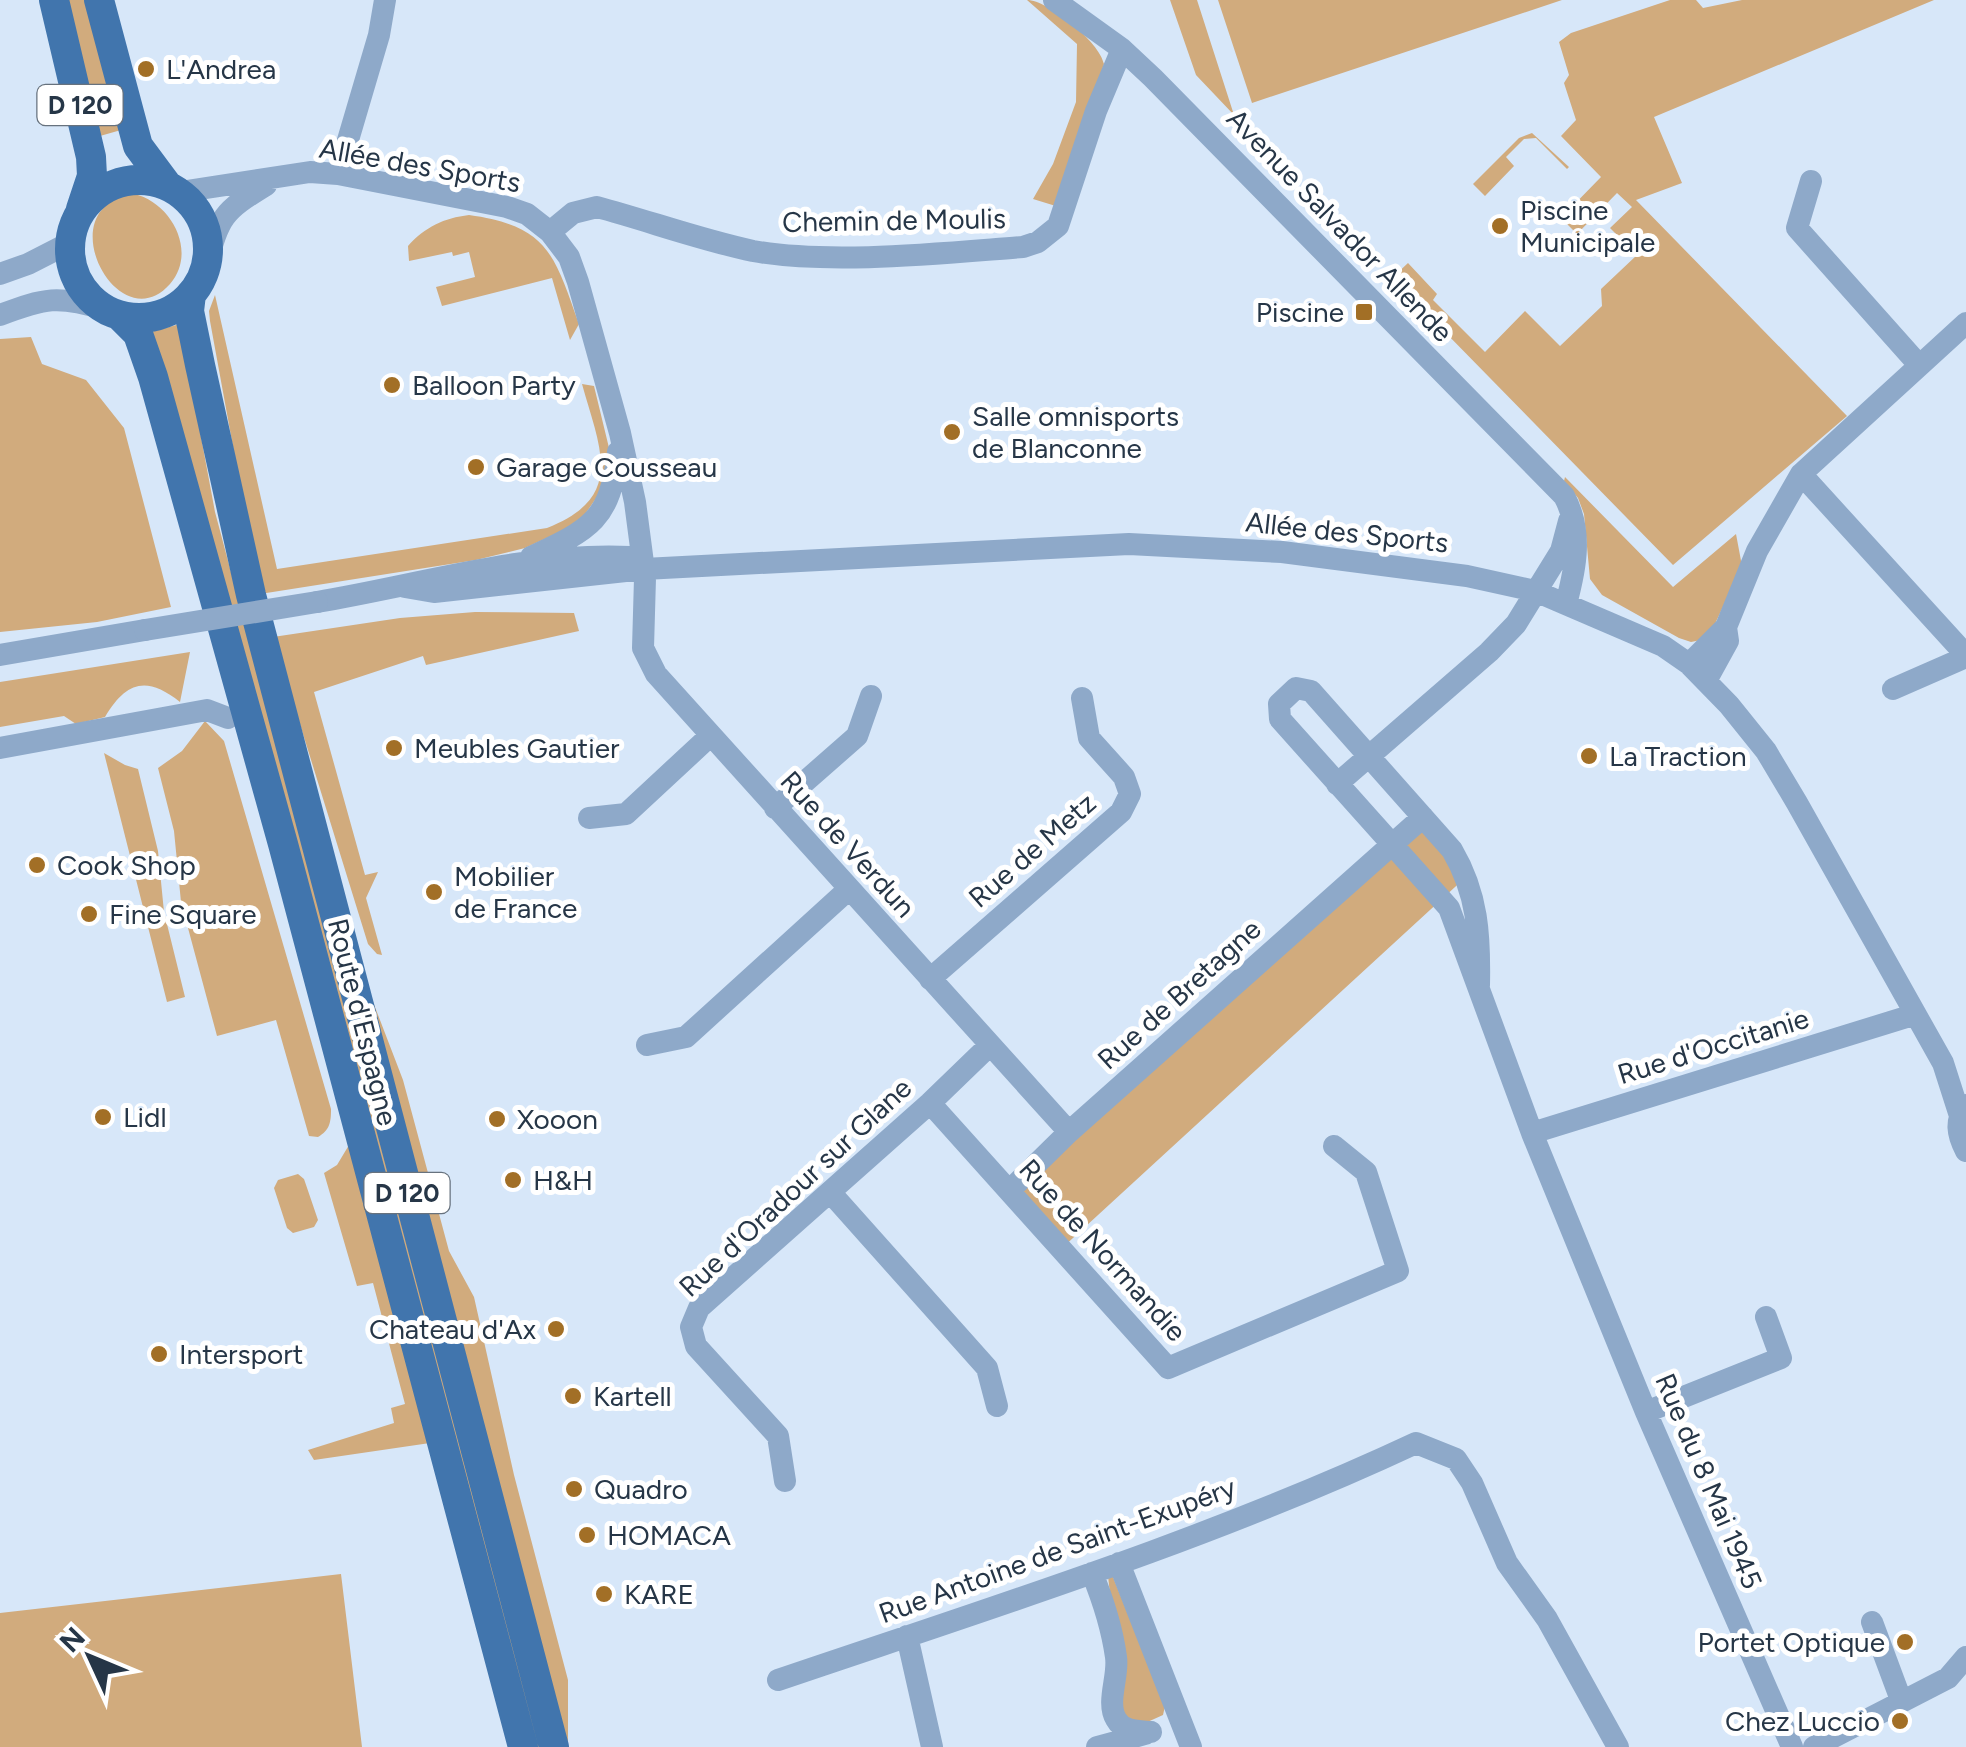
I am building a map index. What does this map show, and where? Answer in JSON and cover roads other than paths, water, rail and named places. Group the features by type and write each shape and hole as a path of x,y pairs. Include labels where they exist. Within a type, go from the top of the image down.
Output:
{"main road":[{"name":"D 120","path":"54,0 91,158 92,176 70,243 70,263 93,301 112,312"},
{"name":"D 120","path":"99,0 138,146 198,211 208,246 206,266"},
{"path":"81,209 98,192 133,179 173,188"},
{"path":"112,312 152,317 180,304 191,294 206,266"},
{"name":"Route d'Espagne","path":"191,294 189,312 251,595 554,1747"},
{"name":"Route d'Espagne","path":"112,312 138,334 154,377 523,1747"}],"street":[{"path":"338,174 379,34 385,0"},
{"name":"Avenue Salvador Allende","path":"1054,0 1122,50 1533,464 1564,496 1570,508"},
{"name":"Chemin de Moulis","path":"550,232 573,213 597,207 784,255 909,254 1014,248 1038,242 1058,226 1096,111 1122,50"},
{"name":"Allée des Sports","path":"173,188 310,172 338,174 508,208 527,214 550,232 569,257 578,282 620,433 643,564 759,566 843,557 1128,544 1282,552 1467,576 1535,591 1663,646 1706,681 1766,751 1943,1063 1963,1110 1958,1132 1966,1150"},
{"path":"206,266 218,222 234,205 278,178"},
{"path":"1811,180 1797,228 1919,365"},
{"path":"0,274 70,243"},
{"path":"0,315 40,300 72,299 112,312"},
{"path":"1689,664 1726,627 1756,550 1801,474 1966,323"},
{"name":"Allée des Sports","path":"474,570 544,551 581,532 599,516 614,490 620,433"},
{"path":"1801,474 1966,656 1893,689"},
{"path":"1337,784 1516,624 1561,551 1570,508"},
{"path":"1566,604 1577,532 1570,508"},
{"path":"0,652 405,588 474,570 583,558 643,564"},
{"path":"405,588 434,592 643,564"},
{"name":"Rue de Verdun","path":"643,564 643,648 656,674 1069,1132"},
{"path":"1706,681 1728,642 1726,627"},
{"path":"1392,844 1280,719 1279,704 1296,688 1311,690 1452,850 1467,876 1477,911 1479,986"},
{"path":"775,808 857,736 871,696"},
{"name":"Rue de Metz","path":"930,979 1121,812 1130,794 1124,777 1089,738 1082,698"},
{"path":"0,748 208,710 228,718"},
{"path":"589,818 626,814 710,736"},
{"name":"Rue de Bretagne","path":"1009,1191 1069,1132 1423,817"},
{"name":"Rue du 8 Mai 1945","path":"1392,844 1449,908 1532,1134 1646,1412 1792,1747"},
{"path":"648,1045 686,1037 849,889"},
{"name":"Rue d'Occitanie","path":"1532,1134 1913,1015"},
{"name":"Rue d'Oradour sur Glane","path":"785,1481 778,1436 696,1346 691,1327 699,1308 990,1045"},
{"name":"Allée des Sports","path":"1943,1063 1966,1081"},
{"name":"Rue de Normandie","path":"930,1103 1168,1368 1398,1271 1366,1172 1334,1146"},
{"path":"830,1192 987,1368 997,1406"},
{"path":"1646,1412 1780,1358 1766,1318"},
{"name":"Rue Antoine de Saint-Exupéry","path":"778,1680 1119,1564 1355,1472 1416,1443 1456,1459 1472,1483 1507,1563 1548,1618 1618,1747"},
{"path":"1119,1564 1191,1747"},
{"path":"1092,1573 1105,1605 1117,1660 1112,1708 1117,1722 1129,1730 1151,1732"},
{"path":"1872,1622 1901,1700"},
{"path":"906,1636 932,1747"},
{"path":"1814,1747 1961,1671"},
{"path":"1097,1747 1182,1722"}],"place":[{"name":"L'Andrea","path":"146,69"},
{"name":"Piscine Municipale","path":"1500,226"},
{"name":"Piscine","path":"1364,312"},
{"name":"Balloon Party","path":"392,385"},
{"name":"Salle omnisports de Blanconne","path":"952,432"},
{"name":"Garage Cousseau","path":"476,467"},
{"name":"Meubles Gautier","path":"394,748"},
{"name":"La Traction","path":"1589,756"},
{"name":"Cook Shop","path":"37,865"},
{"name":"Mobilier de France","path":"434,892"},
{"name":"Fine Square","path":"89,914"},
{"name":"Lidl","path":"103,1117"},
{"name":"Xooon","path":"497,1119"},
{"name":"H&H","path":"513,1180"},
{"name":"Chateau d'Ax","path":"556,1329"},
{"name":"Intersport","path":"159,1354"},
{"name":"Kartell","path":"573,1396"},
{"name":"Quadro","path":"574,1489"},
{"name":"HOMACA","path":"587,1535"},
{"name":"KARE","path":"604,1594"},
{"name":"Portet Optique","path":"1905,1642"},
{"name":"Chez Luccio","path":"1900,1721"}]}
